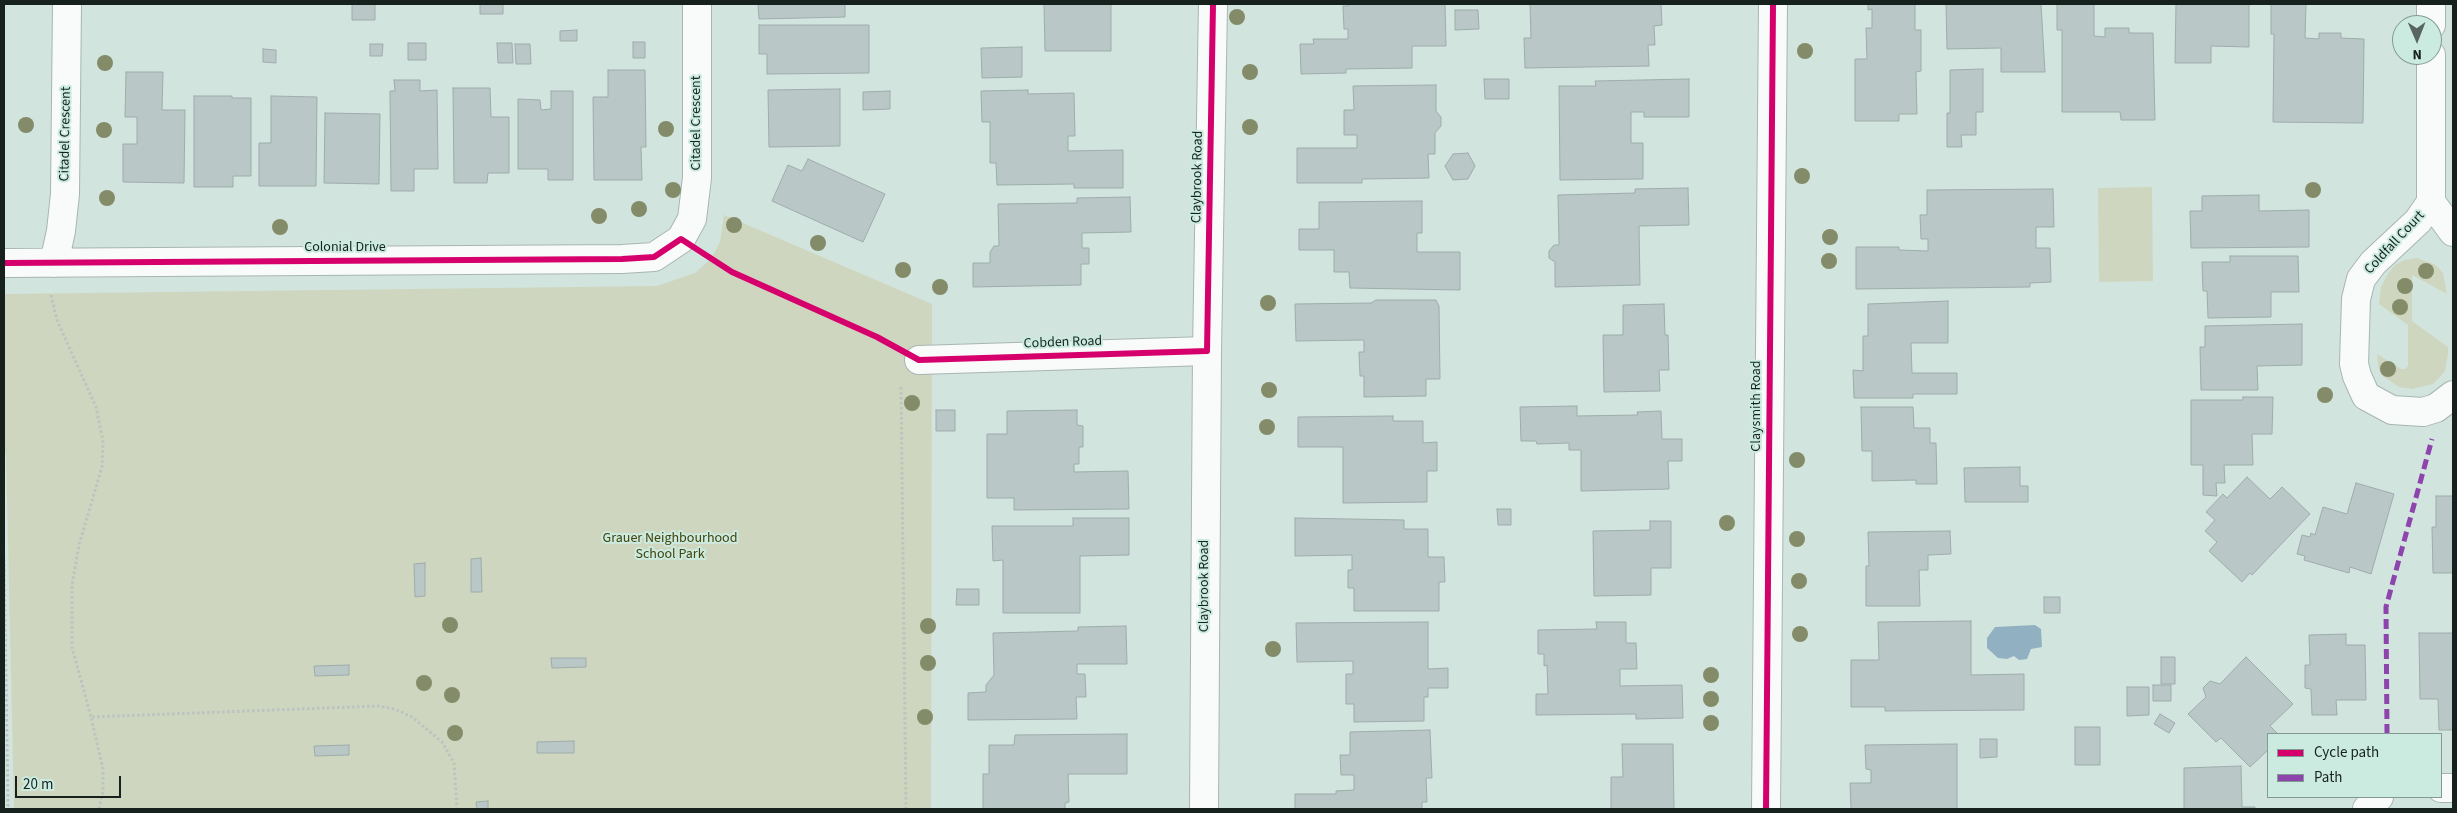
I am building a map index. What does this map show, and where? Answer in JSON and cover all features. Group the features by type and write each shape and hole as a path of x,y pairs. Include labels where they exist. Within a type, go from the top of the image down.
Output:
{"street":[{"name":"Citadel Crescent","path":"54,263 61,231 65,194 67,4"},
{"name":"Citadel Crescent","path":"681,239 692,219 697,178 697,4"},
{"name":"Claybrook Road","path":"1204,809 1207,351 1213,4"},
{"name":"Claysmith Road","path":"1766,809 1773,4"},
{"name":"Coldfall Court","path":"2431,65 2431,202 2425,213 2373,263 2362,279 2356,300 2354,364 2360,386 2366,396 2392,410 2423,412 2436,408 2453,396"},
{"name":"Coldfall Court","path":"2431,202 2453,232"},
{"name":"Colonial Drive","path":"4,264 622,259 654,257 681,239"},
{"name":"Cobden Road","path":"919,360 1207,351"},
{"path":"2367,809 2378,798"}],"path":[{"path":"50,290 51,303 57,320 92,396 102,432 102,468 79,545 72,585 71,633 73,652 104,769 103,790 99,809"},
{"path":"901,382 906,809"},
{"path":"4,559 8,805 5,809"},
{"path":"91,717 369,707 395,709 412,717 433,732 449,753 454,763 457,780 457,809"}],"green space":[{"path":"2152,187 2153,281 2099,282 2098,188"},
{"name":"Grauer Neighbourhood School Park","path":"724,215 932,304 931,809 12,809 14,807 6,455 4,451 4,294 657,286 695,273 711,259 720,242"},
{"path":"2417,258 2436,265 2443,273 2447,294 2412,275 2412,321 2448,347 2448,354 2445,371 2433,384 2412,389 2399,387 2381,375 2377,354 2401,369 2405,369 2408,366 2408,325 2379,304 2381,287 2389,272 2395,265 2404,260"}],"water":[{"path":"2035,625 2041,629 2042,647 2031,649 2027,659 2019,660 2014,656 2007,659 1998,658 1987,648 1987,638 1995,627"}],"building":[{"path":"352,4 375,4 375,20 352,20"},
{"path":"480,4 503,4 503,14 480,14"},
{"path":"758,4 845,4 845,17 759,19"},
{"path":"1044,4 1111,4 1111,51 1045,51"},
{"path":"1348,4 1445,4 1446,46 1412,46 1412,68 1346,69 1346,73 1301,74 1300,44 1314,44 1313,39 1348,39 1348,29 1344,29 1343,6 1348,6"},
{"path":"1530,4 1661,4 1662,25 1654,26 1655,45 1648,45 1649,66 1525,68 1524,38 1531,38"},
{"path":"1868,4 1915,4 1915,30 1921,30 1921,71 1916,72 1917,114 1899,114 1899,121 1855,121 1855,59 1867,59 1866,28 1872,28 1872,9 1868,10"},
{"path":"1946,4 2041,4 2045,72 2001,72 2001,48 1947,49"},
{"path":"2057,4 2094,4 2094,36 2105,37 2105,28 2129,28 2129,33 2153,33 2155,120 2121,120 2120,112 2062,112 2062,30 2057,30"},
{"path":"2176,4 2249,4 2249,47 2211,46 2211,63 2175,63"},
{"path":"2271,4 2306,4 2305,38 2319,39 2319,33 2341,33 2341,38 2364,39 2363,123 2273,122 2274,34 2271,34"},
{"path":"1455,10 1478,10 1479,29 1455,30"},
{"path":"759,25 869,25 869,73 767,74 767,54 759,54"},
{"path":"577,30 577,41 560,41 560,31"},
{"path":"633,42 645,42 645,58 633,58"},
{"path":"408,43 426,43 426,60 408,60"},
{"path":"497,43 512,43 513,63 498,63"},
{"path":"370,44 383,44 382,56 370,56"},
{"path":"515,44 530,44 531,64 516,64"},
{"path":"1022,47 1022,77 982,78 981,48"},
{"path":"263,49 276,50 276,63 263,62"},
{"path":"1983,69 1983,112 1976,112 1976,135 1961,135 1962,147 1947,147 1947,113 1950,113 1950,70"},
{"path":"608,70 645,70 646,147 641,147 642,180 594,180 593,97 608,97"},
{"path":"126,72 163,72 162,110 185,110 184,183 123,182 123,144 137,144 137,117 125,117"},
{"path":"1484,79 1509,79 1509,99 1485,99"},
{"path":"1689,79 1689,117 1644,117 1644,112 1631,112 1631,143 1643,143 1643,179 1560,180 1559,86 1596,86 1595,81"},
{"path":"394,80 420,80 420,91 437,90 438,169 414,169 414,191 391,191 390,91 395,91"},
{"path":"1436,85 1436,111 1441,117 1441,126 1435,133 1435,154 1428,154 1429,178 1362,179 1362,183 1297,183 1297,148 1357,148 1357,135 1344,135 1344,110 1354,110 1353,86"},
{"path":"453,88 490,88 491,117 509,117 509,173 488,173 487,183 454,183"},
{"path":"840,89 840,146 769,147 768,90"},
{"path":"1028,90 1028,94 1074,93 1075,136 1068,136 1068,151 1123,150 1123,188 1074,188 1074,184 997,185 996,163 990,163 990,122 982,122 981,91"},
{"path":"551,91 573,91 573,180 548,180 548,169 518,169 518,99 540,100 541,110 551,109"},
{"path":"890,91 890,109 863,110 863,92"},
{"path":"194,96 251,98 251,176 233,176 233,187 194,187"},
{"path":"271,96 317,97 316,186 259,186 259,143 271,143"},
{"path":"325,113 380,114 379,184 324,183"},
{"path":"1468,153 1475,166 1468,179 1453,180 1445,166 1453,154"},
{"path":"808,159 885,194 863,242 772,201 788,165 802,171"},
{"path":"1688,188 1689,225 1639,226 1640,285 1555,287 1555,262 1549,258 1549,251 1554,245 1559,245 1558,195 1635,193 1635,189"},
{"path":"2053,189 2054,227 2036,227 2036,248 2050,248 2051,282 2030,283 2030,287 1856,289 1856,247 1899,247 1899,250 1928,251 1928,239 1921,239 1920,215 1927,215 1927,190"},
{"path":"2259,195 2259,211 2309,210 2309,247 2191,248 2190,211 2202,211 2202,196"},
{"path":"1130,197 1131,232 1082,233 1082,248 1089,248 1089,264 1081,264 1081,285 973,287 973,263 990,263 990,252 994,246 999,246 998,204 1077,203 1077,198"},
{"path":"1422,201 1422,233 1417,233 1417,252 1460,252 1460,290 1350,288 1349,272 1334,272 1334,250 1299,250 1299,229 1319,229 1319,202"},
{"path":"2230,256 2298,256 2299,292 2271,292 2271,317 2208,318 2207,291 2203,291 2202,262 2230,262"},
{"path":"1376,300 1436,300 1439,306 1440,379 1426,379 1426,396 1364,397 1364,376 1360,376 1359,352 1364,352 1364,340 1296,341 1295,304 1371,303"},
{"path":"1948,301 1948,343 1911,343 1912,373 1957,373 1957,394 1913,394 1913,398 1854,398 1853,370 1863,371 1863,336 1868,336 1868,304"},
{"path":"1664,304 1665,335 1668,335 1669,370 1659,370 1660,391 1604,392 1603,335 1623,335 1623,305"},
{"path":"2302,324 2302,365 2257,366 2258,390 2201,390 2200,347 2205,347 2205,326"},
{"path":"2243,397 2273,397 2272,434 2252,434 2253,465 2224,465 2225,483 2216,483 2217,496 2203,495 2203,465 2191,465 2191,400 2243,400"},
{"path":"1577,406 1577,416 1638,415 1637,412 1661,411 1662,439 1682,439 1682,461 1668,461 1669,489 1581,491 1581,450 1569,450 1569,443 1537,444 1536,441 1521,441 1520,407"},
{"path":"1861,407 1913,407 1914,428 1930,428 1930,443 1936,443 1937,484 1916,484 1916,480 1872,481 1872,451 1862,451"},
{"path":"936,410 955,410 955,431 936,431"},
{"path":"1077,410 1077,425 1083,426 1083,447 1079,447 1079,464 1074,464 1074,472 1128,471 1129,509 1014,510 1014,498 987,498 987,434 1007,434 1007,411"},
{"path":"1393,416 1393,421 1423,421 1423,443 1437,442 1437,471 1427,471 1427,502 1343,503 1343,447 1298,447 1298,417"},
{"path":"2020,467 2020,486 2028,486 2028,502 1965,502 1964,468"},
{"path":"2247,477 2270,499 2282,487 2310,514 2252,575 2250,573 2242,582 2209,551 2217,542 2205,531 2215,520 2206,512 2223,494 2227,498"},
{"path":"2356,483 2394,494 2371,574 2350,567 2349,573 2304,560 2305,556 2297,554 2302,535 2310,537 2311,533 2315,535 2323,507 2347,514"},
{"path":"2436,496 2453,496 2453,573 2433,573 2432,527 2436,527"},
{"path":"1497,509 1511,509 1511,525 1498,525"},
{"path":"1073,518 1129,518 1129,555 1080,556 1080,613 1003,613 1003,560 993,561 992,526 1073,526"},
{"path":"1295,518 1404,520 1404,529 1428,529 1428,557 1444,557 1445,582 1439,582 1439,611 1354,611 1354,588 1348,588 1348,570 1352,570 1352,555 1295,556"},
{"path":"1650,521 1671,521 1671,568 1651,568 1651,595 1594,596 1593,531 1650,530"},
{"path":"1950,531 1951,554 1928,555 1928,570 1919,570 1920,606 1866,606 1866,566 1869,566 1868,532"},
{"path":"481,558 482,592 471,592 471,559"},
{"path":"425,563 425,596 415,597 414,564"},
{"path":"957,589 979,589 979,605 956,605"},
{"path":"2044,597 2060,597 2060,613 2044,613"},
{"path":"1971,621 1971,675 2024,674 2024,710 1885,711 1885,707 1851,707 1851,660 1879,660 1878,622"},
{"path":"1428,622 1428,669 1448,668 1448,688 1428,688 1428,697 1424,697 1424,721 1354,722 1354,704 1346,704 1346,674 1353,674 1353,661 1297,662 1296,623"},
{"path":"1596,622 1626,622 1626,643 1636,643 1637,669 1620,669 1620,686 1682,685 1683,718 1636,719 1636,714 1536,715 1536,694 1548,694 1547,665 1544,666 1544,654 1538,654 1538,630 1597,629"},
{"path":"1126,626 1127,664 1077,664 1077,674 1085,674 1086,697 1076,697 1077,719 968,720 968,693 986,692 986,685 994,675 993,633 1078,631 1078,627"},
{"path":"2419,633 2453,633 2453,730 2439,730 2438,699 2420,699"},
{"path":"2346,634 2346,645 2365,645 2366,700 2336,700 2337,715 2312,715 2311,689 2305,688 2305,665 2310,665 2309,635"},
{"path":"2161,657 2175,657 2175,684 2161,684"},
{"path":"2246,657 2293,704 2270,726 2277,733 2267,733 2267,751 2250,767 2221,738 2216,742 2188,714 2206,697 2203,688 2210,681 2220,684"},
{"path":"551,658 586,658 586,667 552,668"},
{"path":"349,665 349,675 315,676 314,666"},
{"path":"2153,685 2171,685 2171,701 2153,701"},
{"path":"2127,687 2149,687 2149,715 2127,716"},
{"path":"2160,714 2175,723 2169,733 2154,724"},
{"path":"2075,727 2100,727 2100,765 2075,765"},
{"path":"1430,730 1432,778 1426,778 1427,802 1422,802 1422,809 1295,809 1295,794 1336,794 1336,791 1354,790 1354,775 1341,775 1340,755 1350,755 1350,732"},
{"path":"1127,734 1127,774 1068,774 1069,802 1065,803 1065,809 983,809 983,774 989,774 989,745 1014,745 1015,735"},
{"path":"1980,739 1997,739 1997,757 1980,758"},
{"path":"574,741 574,753 537,753 537,742"},
{"path":"1622,744 1673,744 1674,809 1611,809 1611,777 1623,777"},
{"path":"1957,744 1957,809 1851,809 1850,783 1871,783 1871,770 1866,769 1865,745"},
{"path":"349,745 349,755 315,756 314,746"},
{"path":"2241,766 2242,807 2255,807 2255,809 2184,809 2184,768"},
{"path":"488,801 488,809 477,809 476,802"}],"marked path":[{"path":"2387,733 2386,607 2432,439"}],"cycle path":[{"path":"4,263 622,259 654,257 681,239 732,272 877,337 919,360 1207,351 1213,4"},
{"path":"1766,809 1773,4"}]}
